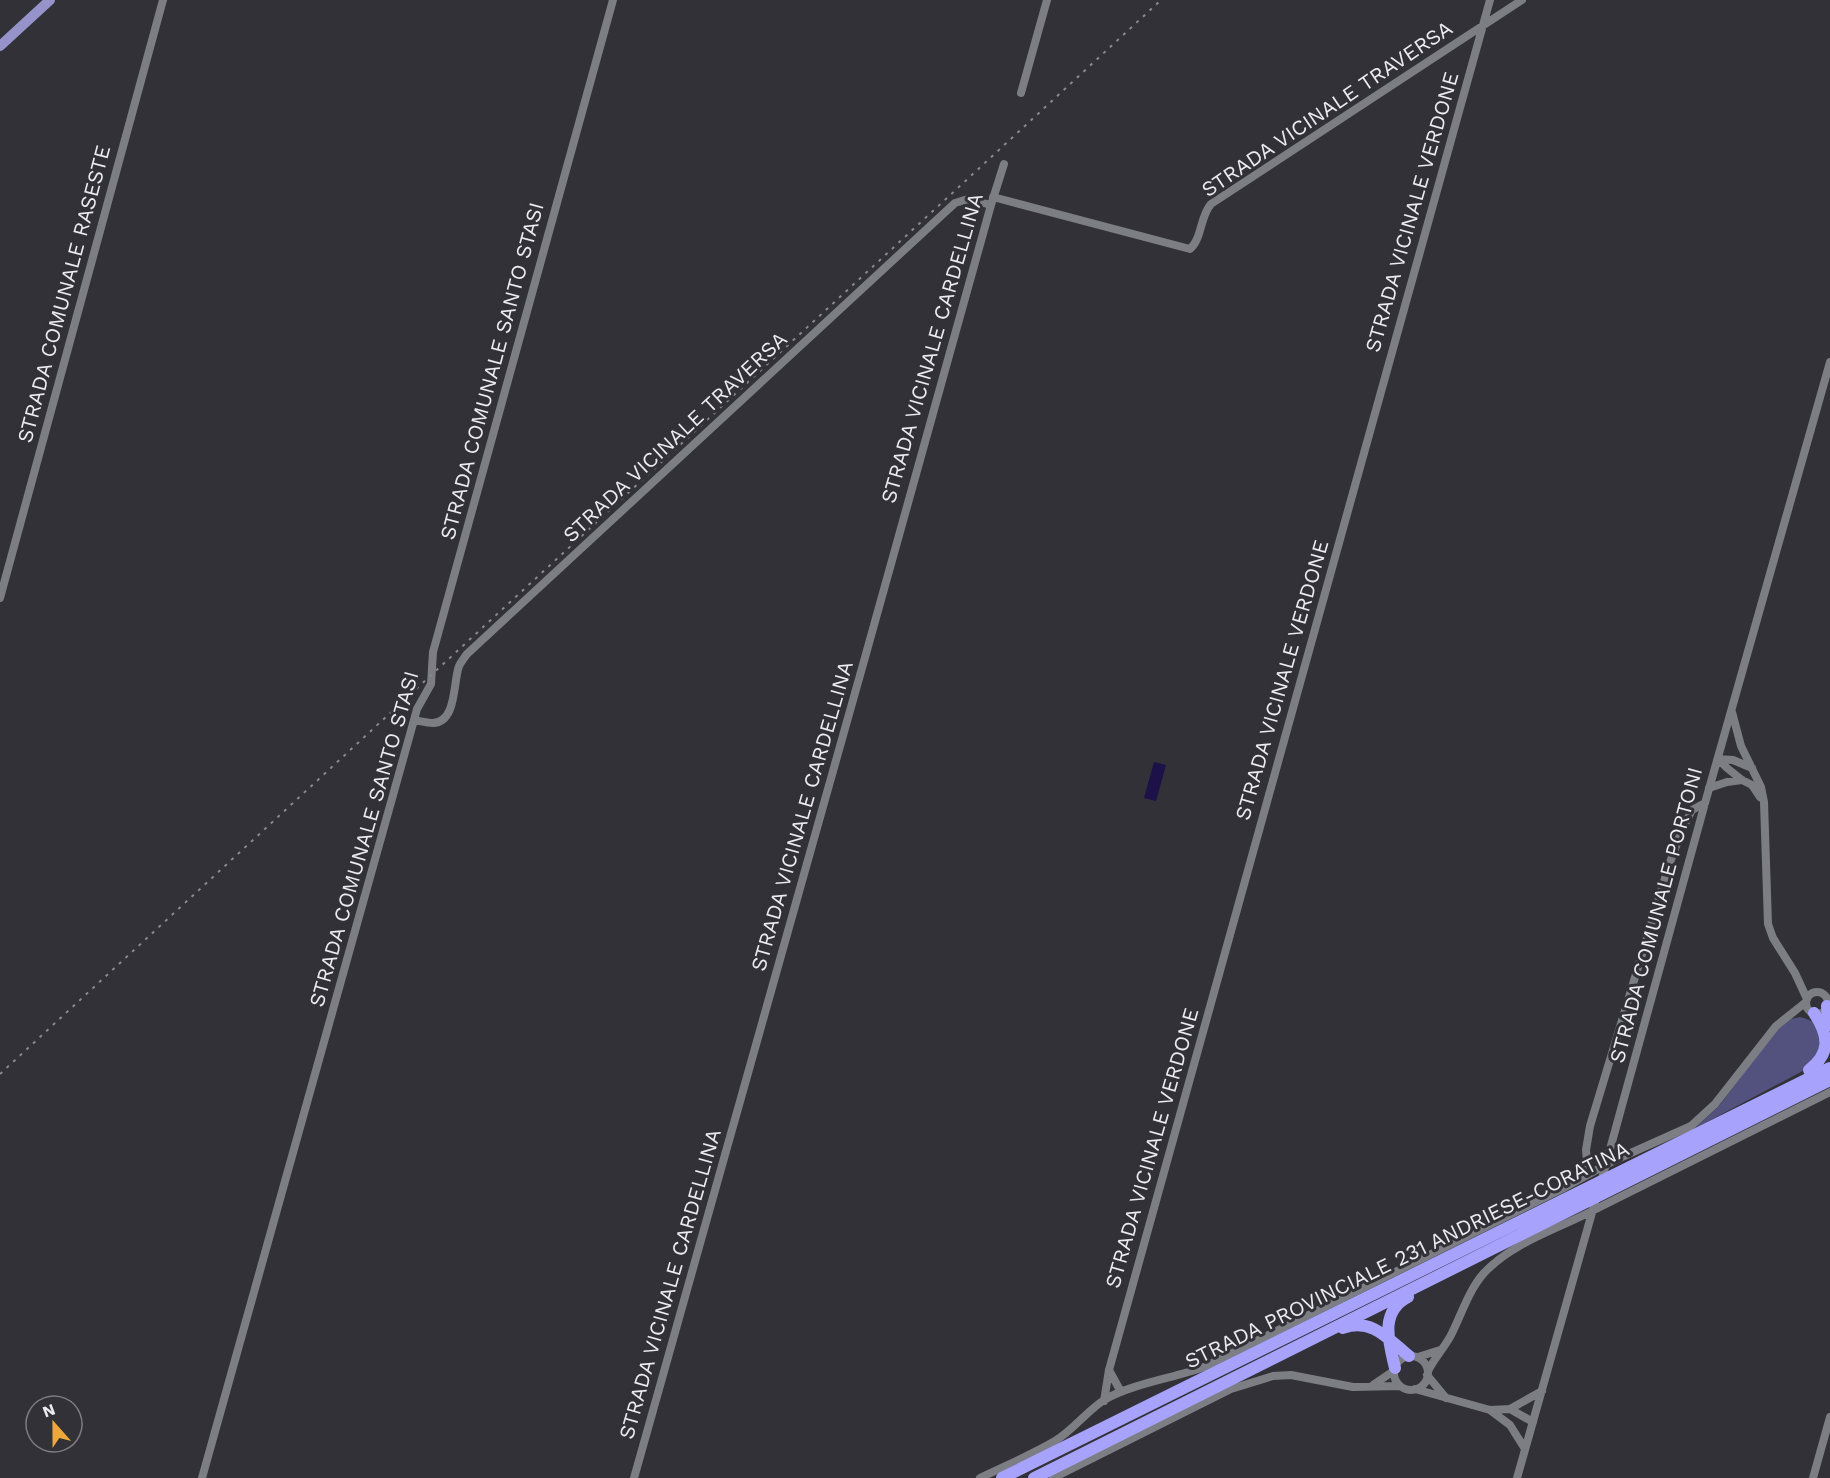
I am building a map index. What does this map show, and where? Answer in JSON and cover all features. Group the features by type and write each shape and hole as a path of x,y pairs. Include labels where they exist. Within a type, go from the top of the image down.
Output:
{"highway":[{"path":"1828,1003 1830,1025"},
{"path":"1754,1106 1770,1091 1822,1063 1827,1056 1829,1046 1827,1034 1812,1012"},
{"name":"STRADA PROVINCIALE 231 ANDRIESE-CORATINA","path":"1002,1478 1830,1068"},
{"name":"STRADA PROVINCIALE 231 ANDRIESE-CORATINA","path":"1034,1478 1830,1080"},
{"path":"1395,1369 1388,1339 1388,1320 1397,1304 1474,1258"},
{"path":"1268,1360 1312,1344 1356,1324 1373,1327 1414,1357"}],"main road":[{"path":"0,46 50,0"}],"street":[{"name":"STRADA COMUNALE RASESTE","path":"0,598 163,0"},
{"name":"STRADA COMUNALE SANTO STASI","path":"202,1478 414,720 431,684 433,652 612,0"},
{"path":"1022,93 1047,0"},
{"name":"STRADA VICINALE VERDONE","path":"1104,1401 1109,1370 1490,0"},
{"name":"STRADA VICINALE TRAVERSA","path":"414,720 432,723 444,718 452,702 459,666 467,654 959,200 992,201 1190,249 1195,243 1210,204 1522,0"},
{"name":"STRADA VICINALE CARDELLINA","path":"634,1478 1004,164"},
{"name":"STRADA COMUNALE PORTONI","path":"1517,1478 1830,362"},
{"path":"1732,711 1742,746 1761,787 1764,802 1768,924 1773,938 1796,973 1812,1012"},
{"path":"1718,759 1733,760 1752,768"},
{"path":"1718,759 1726,768 1752,785 1764,802"},
{"path":"1710,788 1742,780"},
{"path":"1588,1174 1586,1150 1590,1126 1669,864 1692,810 1705,803"},
{"path":"1788,1015 1823,1012 1828,1003 1824,995 1796,973"},
{"path":"980,1478 1054,1441 1104,1401 1121,1392 1185,1374 1204,1366 1588,1174 1685,1129 1715,1104 1776,1026 1811,994 1830,988"},
{"path":"1415,1389 1422,1385 1478,1281 1502,1258 1546,1233 1830,1092"},
{"path":"1373,1385 1395,1369 1400,1360 1440,1350"},
{"path":"1414,1357 1424,1363 1428,1373 1446,1398"},
{"path":"1395,1369 1395,1378 1401,1386"},
{"path":"1109,1370 1121,1392"},
{"path":"1053,1478 1231,1389 1273,1376 1291,1375 1353,1387 1401,1386 1490,1410 1510,1409 1542,1391"},
{"path":"1510,1409 1533,1422"},
{"path":"1490,1410 1510,1425 1525,1449"},
{"path":"1813,1478 1830,1417"},
{"path":"1510,1425 1533,1422"}],"shaded area":[{"path":"1154,762 1166,765 1156,801 1144,798"},
{"path":"1800,1017 1815,1024 1824,1036 1812,1066 1694,1129 1719,1106 1778,1028 1791,1019"}],"railway":[{"path":"0,1074 1161,0"}]}
